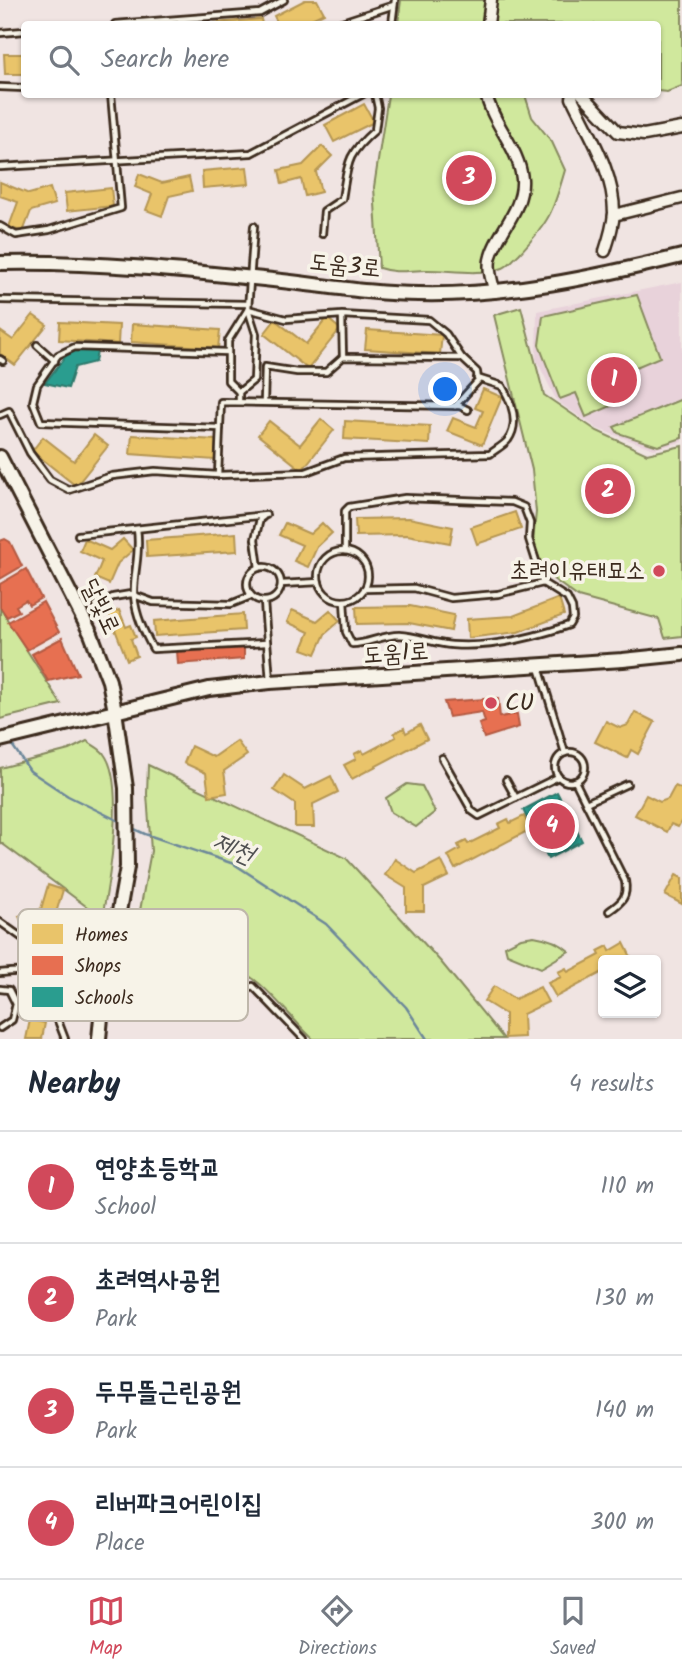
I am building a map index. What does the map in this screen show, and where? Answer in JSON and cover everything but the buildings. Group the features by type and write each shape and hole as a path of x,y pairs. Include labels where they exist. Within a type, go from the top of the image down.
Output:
{"street":[{"path":"488,21 491,0"},
{"path":"488,98 517,157 522,180 516,209 490,260 490,277 495,292"},
{"path":"572,98 608,174 614,215 605,251"},
{"path":"586,98 618,132 644,135 682,128"},
{"path":"614,215 682,198"},
{"name":"도움3로","path":"0,263 118,266 419,295 495,292 582,279 682,256"},
{"name":"달빛로","path":"0,457 91,634 109,681 126,788 127,867 120,909"},
{"name":"도움1로","path":"0,740 209,689 270,682 539,666 682,654"},
{"name":"달빛로","path":"99,1039 102,1021"}],"lane":[{"path":"155,21 260,13 284,0"},
{"path":"344,21 394,2 392,21"},
{"path":"0,33 21,31"},
{"path":"0,87 21,88"},
{"path":"0,226 16,234 38,231 121,208 111,98"},
{"path":"0,167 251,153 355,98"},
{"path":"322,234 324,211 342,199 349,159 361,142 375,130 378,108 376,98"},
{"path":"239,392 254,380 257,334 248,306 254,226"},
{"path":"0,300 248,306 286,319 342,315 429,320 446,334 462,358 477,372 478,381 454,406"},
{"path":"239,401 239,392 228,381 229,341 248,306"},
{"path":"342,315 343,357"},
{"path":"37,345 54,361"},
{"path":"220,428 41,422 33,402 37,385 58,355 75,347 228,352"},
{"path":"264,402 265,367 297,372 326,372 343,357 462,358"},
{"path":"0,415 9,411 30,453 50,480 69,490 112,477 155,471 218,475 306,472 344,458 490,454 508,440 515,423 509,398 502,386 477,378"},
{"path":"218,475 221,402 454,406 468,410"},
{"path":"344,601 346,632 352,644 362,644 381,636 402,635 452,645 530,639 569,625 573,618 567,598 543,583 529,539 530,523 524,508 512,502 405,498 349,508 345,511 345,551"},
{"path":"78,535 266,515 260,519 255,539 259,568"},
{"path":"136,528 140,546 134,596 141,625 153,649 267,643"},
{"path":"345,551 355,554 366,565 368,573 364,589 359,595 344,601 328,596 319,582 318,574 324,559 331,554 345,551"},
{"path":"96,605 113,597 134,596 153,602 231,604 251,596 264,602 275,598 281,584 273,570 259,568 252,572 247,582 251,596"},
{"path":"281,584 319,582"},
{"path":"364,589 414,589 451,598 498,594 543,583"},
{"path":"264,602 270,682"},
{"path":"539,666 565,753"},
{"path":"565,753 577,754 583,761 582,775 575,780 566,781 558,777 555,764 559,756 565,753"},
{"path":"442,758 476,814 483,815 558,777"},
{"path":"506,780 516,798"},
{"path":"575,780 625,881 627,892 622,902 609,911"},
{"path":"586,803 627,784"},
{"path":"0,922 18,935"},
{"path":"0,973 18,973"},
{"path":"248,988 253,986 304,1039"},
{"path":"0,989 9,990 16,1004 12,1020 0,1028"},
{"path":"58,1021 65,1039"}],"shaded area":[{"path":"682,282 682,442 654,449 598,429 557,401 536,359 537,311"}],"green space":[{"path":"401,0 682,0 682,86 667,92 661,91 661,21 398,21"},
{"path":"388,98 526,98 532,117 552,142 565,170 553,206 544,224 529,243 507,266 475,272 397,271 379,268 374,187"},
{"path":"637,295 660,357 617,375 627,399 586,417 576,393 560,399 539,345 543,316"},
{"path":"521,307 544,395 597,431 647,454 682,446 682,636 665,638 659,619 578,597 545,573 533,542 536,512 532,470 494,315"},
{"path":"682,399 682,438 658,446 618,433 614,427"},
{"path":"0,608 61,704 0,719"},
{"path":"87,741 104,754 111,768 115,809 114,834 104,909 90,909 0,842 0,768 69,750"},
{"path":"148,765 346,858 441,962 504,1039 313,1039 266,990 248,976 248,909 140,909 151,851"},
{"path":"407,784 422,786 435,812 416,827 391,812 386,798"},
{"path":"534,936 553,941 569,951 541,968 507,954 505,946 521,938"}],"waterway":[{"name":"제천","path":"10,742 30,771 68,796 121,822"},
{"name":"제천","path":"130,827 234,864 326,924 406,1007 427,1039"}],"place":[{"name":"두무뜰근린공원","path":"469,178"},
{"name":"연양초등학교","path":"614,380"},
{"name":"초려역사공원","path":"608,491"},
{"name":"초려이유태묘소","path":"659,571"},
{"name":"CU","path":"491,703"},
{"name":"리버파크어린이집","path":"552,826"}]}
